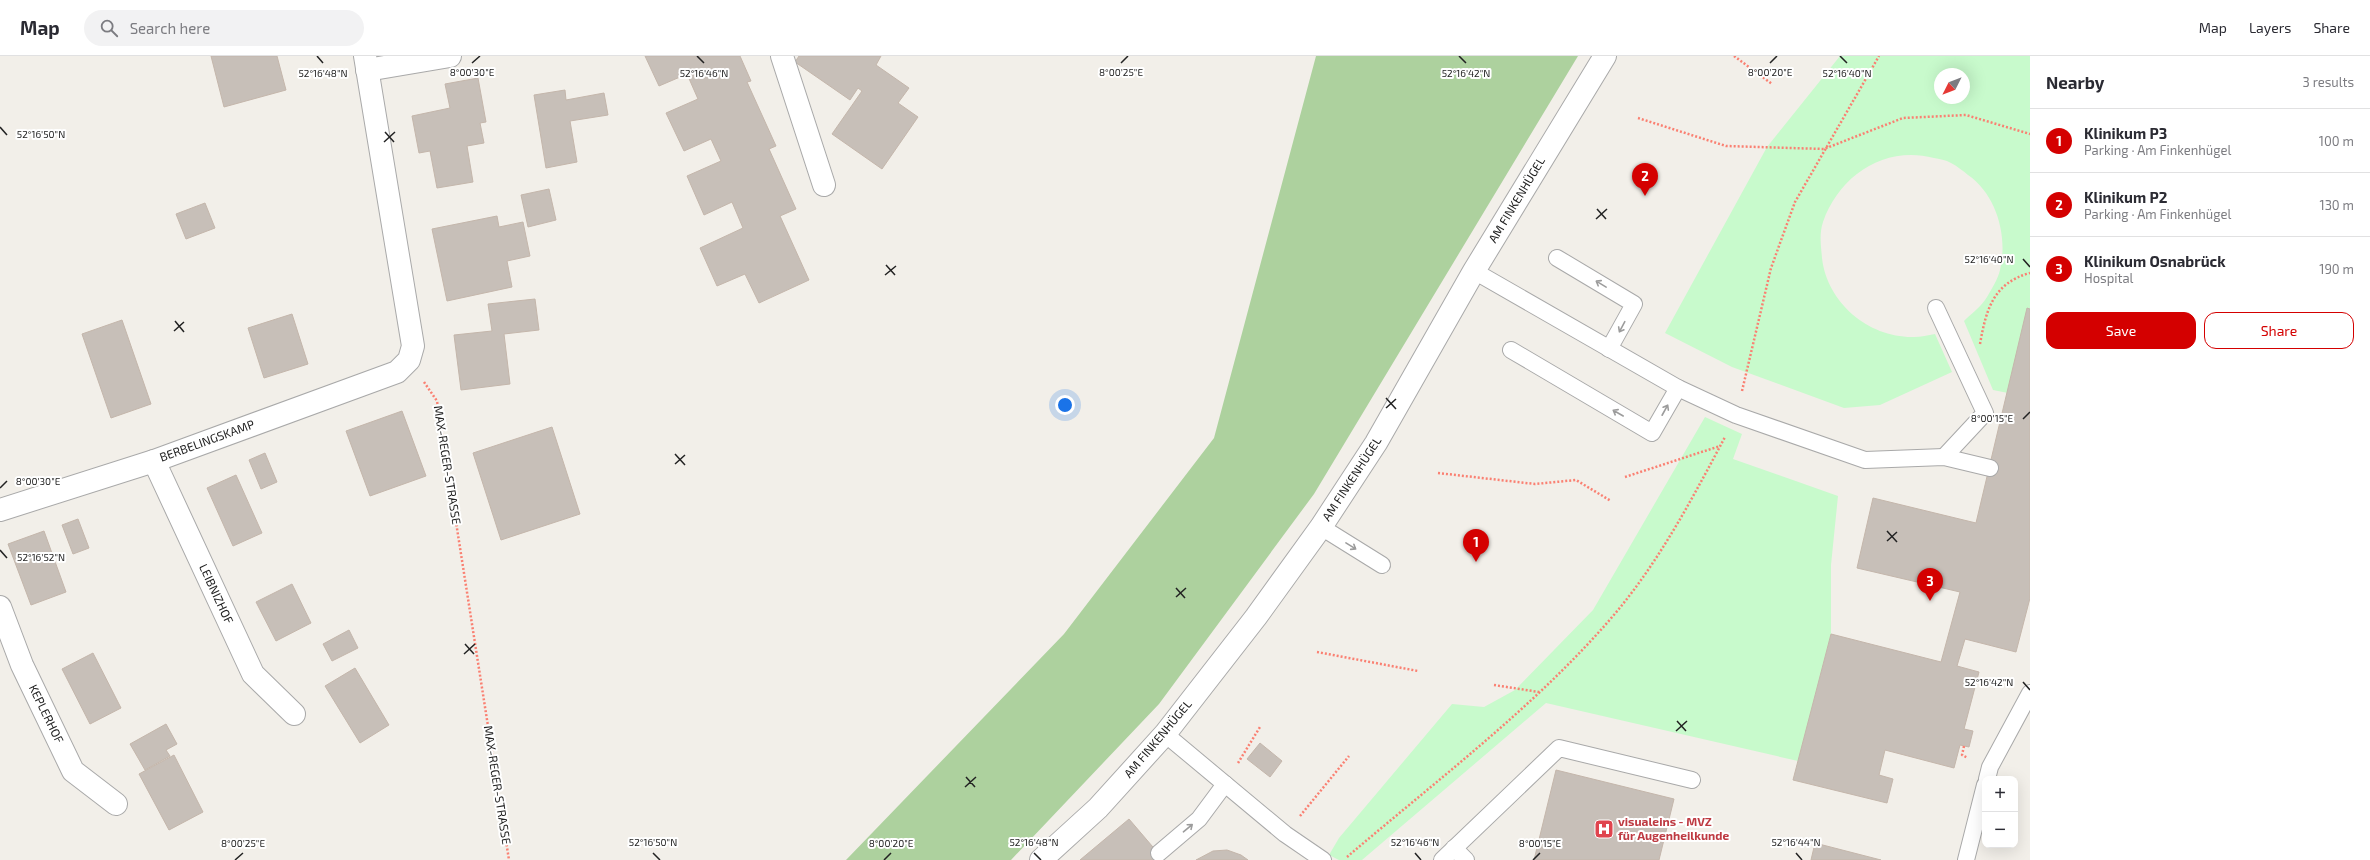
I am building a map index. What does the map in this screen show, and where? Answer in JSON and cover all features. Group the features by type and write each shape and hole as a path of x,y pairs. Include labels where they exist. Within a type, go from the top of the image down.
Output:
{"street":[{"path":"408,360 413,346 366,63 450,56"},
{"path":"782,56 824,185"},
{"name":"AM FINKENHÜGEL","path":"1041,860 1098,808 1165,734 1256,617 1321,527 1376,443 1474,271 1605,56"},
{"name":"BERBELINGSKAMP","path":"0,510 154,461 397,372 408,360"},
{"name":"LEIBNIZHOF","path":"154,461 253,674 294,714"},
{"name":"KEPLERHOF","path":"0,607 22,665 73,771 116,804"}],"lane":[{"path":"1558,258 1634,304 1609,349"},
{"path":"1474,271 1678,388 1736,415 1865,460 1944,457 1990,468"},
{"path":"1936,308 1985,413 1944,457"},
{"path":"1511,350 1652,433 1678,388"},
{"path":"1321,527 1382,565"},
{"path":"1988,776 1990,767 2030,693"},
{"path":"1165,734 1285,834 1323,860"},
{"path":"1442,860 1559,748 1692,780"},
{"path":"1158,853 1199,819 1225,784"},
{"path":"1966,860 1982,797"},
{"path":"1454,848 1466,860"}],"path":[{"path":"1734,56 1772,84"},
{"path":"1343,860 1540,692 1613,616 1660,554 1736,415 1771,268 1795,202 1824,149 1879,56"},
{"path":"1638,118 1726,146 1824,149 1903,118 1966,115 2030,134"},
{"path":"1974,388 1985,314 1996,295 2013,277 2030,272"},
{"name":"MAX-REGER-STRASSE","path":"408,360 437,401 509,860"},
{"path":"1625,477 1720,446"},
{"path":"1438,473 1535,484 1576,480 1610,501"},
{"path":"1317,652 1418,671"},
{"path":"1494,685 1540,692"},
{"path":"1225,784 1260,726"},
{"path":"1285,834 1350,756"}],"green space":[{"path":"1316,56 1578,56 1314,494 1159,704 1011,860 846,860 1064,634 1214,438"},
{"path":"1840,56 2030,56 2030,309 2028,308 2008,393 1993,390 1964,321 1985,300 2000,270 2002,244 1998,218 1993,205 1978,183 1953,164 1945,160 1934,158 1916,155 1898,156 1881,160 1852,178 1840,191 1830,206 1823,222 1821,249 1826,274 1832,289 1841,303 1853,315 1866,324 1897,336 1917,337 1935,334 1952,372 1880,405 1844,408 1732,367 1665,333 1767,147"},
{"path":"1705,417 1742,434 1733,459 1838,496 1831,565 1831,634 1798,761 1546,703 1362,860 1339,860 1329,855 1339,838 1452,704 1484,707 1515,690 1593,610"}],"building":[{"path":"211,56 277,56 286,90 224,107"},
{"path":"645,56 740,56 751,81 747,82 776,146 769,149 796,209 780,216 809,280 759,303 745,274 717,286 700,248 743,228 732,202 704,215 687,176 721,161 711,139 684,151 666,113 698,99 687,74 659,86"},
{"path":"799,56 881,56 876,65 909,88 898,103 918,117 882,169 832,134 862,91 858,88 850,100 795,62"},
{"path":"478,78 486,122 480,123 484,143 467,146 473,182 437,188 430,151 419,153 412,116 450,108 445,84"},
{"path":"565,90 566,100 604,93 608,115 570,121 577,162 546,168 534,95"},
{"path":"549,189 556,220 528,227 521,195"},
{"path":"205,203 215,228 186,239 176,214"},
{"path":"497,216 499,227 523,222 530,256 507,261 512,287 447,301 432,229"},
{"path":"535,299 539,330 504,334 510,384 461,390 454,335 492,331 488,304"},
{"path":"2027,308 2030,309 2030,598 2016,652 1965,639 1957,666 1979,672 1964,729 1973,731 1969,747 1960,745 1954,768 1885,750 1879,775 1893,779 1887,803 1793,780 1831,634 1941,662 1960,592 1857,568 1873,498 1976,523"},
{"path":"292,314 308,364 264,378 248,328"},
{"path":"122,320 151,404 111,418 82,334"},
{"path":"402,411 426,476 370,496 346,431"},
{"path":"552,427 580,514 501,540 473,453"},
{"path":"265,453 277,482 261,489 249,460"},
{"path":"236,475 262,533 233,546 207,488"},
{"path":"78,519 89,548 73,554 62,525"},
{"path":"44,531 66,592 31,605 8,544"},
{"path":"292,584 311,623 276,641 256,602"},
{"path":"349,630 358,648 332,661 323,644"},
{"path":"93,653 121,708 90,724 62,669"},
{"path":"355,668 389,725 360,743 325,686"},
{"path":"166,724 177,744 166,750 170,756 145,770 130,744"},
{"path":"1260,743 1282,761 1270,777 1247,759"},
{"path":"174,755 203,812 169,830 139,774"},
{"name":"visualeins - MVZ für Augenheilkunde","path":"1556,770 1674,799 1659,860 1534,860"},
{"path":"1129,819 1164,860 1080,860"},
{"path":"1815,843 1881,860 1811,860"},
{"path":"1227,850 1241,855 1248,860 1196,860 1213,851"}],"place":[{"name":"Klinikum P2","path":"1645,196"},
{"name":"Klinikum P3","path":"1476,562"},
{"name":"Klinikum Osnabrück","path":"1930,601"},
{"name":"visualeins - MVZ für Augenheilkunde","path":"1604,829"}]}
